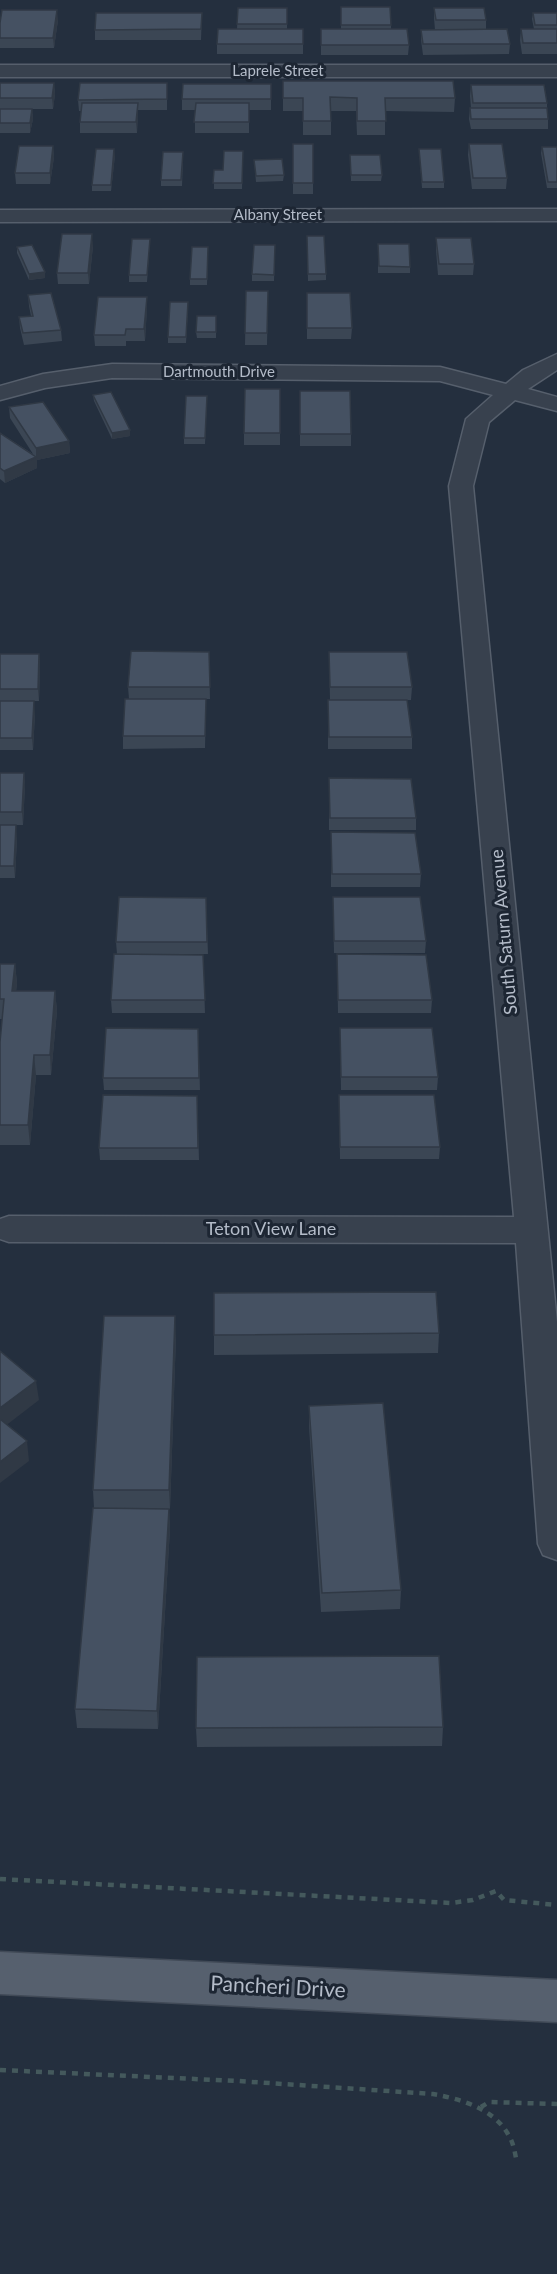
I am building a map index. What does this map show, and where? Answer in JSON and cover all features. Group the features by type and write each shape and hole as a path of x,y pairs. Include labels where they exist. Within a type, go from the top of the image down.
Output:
{"main road":[{"name":"Pancheri Drive","path":"0,1973 557,2001"}],"street":[{"name":"Laprele Street","path":"0,71 557,71"},
{"name":"Albany Street","path":"0,216 557,215"},
{"name":"South Saturn Avenue","path":"557,361 531,375 478,419 461,486 532,1230 557,1544"},
{"name":"Dartmouth Drive","path":"0,393 43,381 112,371 440,374 557,404"},
{"name":"Teton View Lane","path":"9,1229 532,1230"}],"path":[{"path":"0,1879 451,1903 473,1900 496,1892 504,1900 557,1905"},
{"path":"0,2070 238,2081 456,2097 481,2107 508,2133 517,2163"},
{"path":"481,2107 489,2102 557,2104"}],"building":[{"path":"341,7 390,7 391,25 341,25"},
{"path":"238,8 287,8 287,24 237,24"},
{"path":"434,8 484,8 486,20 436,20"},
{"path":"2,10 57,10 53,38 0,38"},
{"path":"96,13 202,13 201,29 95,30"},
{"path":"533,13 557,13 557,25 535,25"},
{"path":"218,29 303,29 303,44 217,44"},
{"path":"321,29 407,29 409,45 321,45"},
{"path":"507,29 510,44 423,44 421,30"},
{"path":"521,29 557,29 557,43 523,43"},
{"path":"283,81 453,81 455,98 385,98 386,121 357,121 357,98 330,97 331,121 303,121 303,98 283,98"},
{"path":"0,83 54,83 52,98 0,98"},
{"path":"80,83 167,83 167,99 78,100"},
{"path":"183,84 271,84 271,99 182,99"},
{"path":"471,85 544,85 547,103 473,103"},
{"path":"82,103 138,103 136,122 80,122"},
{"path":"196,103 249,103 249,122 194,122"},
{"path":"470,108 547,108 548,119 471,119"},
{"path":"0,109 32,109 30,123 0,123"},
{"path":"293,144 313,144 313,183 293,183"},
{"path":"469,144 502,144 507,178 473,178"},
{"path":"19,146 53,146 50,173 15,173"},
{"path":"542,147 557,147 557,182 548,182"},
{"path":"96,149 114,149 111,185 92,185"},
{"path":"419,149 441,149 444,182 422,182"},
{"path":"224,151 243,151 242,183 213,183 214,170 223,170"},
{"path":"163,152 183,152 181,180 161,180"},
{"path":"350,155 380,155 382,175 351,175"},
{"path":"282,159 284,175 256,176 254,160"},
{"path":"62,234 92,234 88,273 57,273"},
{"path":"307,236 324,236 326,274 308,274"},
{"path":"436,238 471,238 474,264 439,264"},
{"path":"132,239 150,239 147,275 129,275"},
{"path":"378,244 409,244 410,267 379,266"},
{"path":"32,245 45,272 29,274 17,247"},
{"path":"254,245 275,245 274,275 252,274"},
{"path":"192,247 208,247 207,279 190,279"},
{"path":"246,291 268,291 267,333 245,333"},
{"path":"51,293 61,330 23,333 19,317 33,316 28,295"},
{"path":"307,293 350,293 352,328 307,328"},
{"path":"98,297 147,297 144,329 126,329 125,335 94,335"},
{"path":"170,302 188,302 186,337 168,337"},
{"path":"197,316 216,316 216,332 196,332"},
{"path":"245,389 280,389 280,433 244,433"},
{"path":"300,391 350,391 351,434 300,434"},
{"path":"111,392 130,430 112,433 93,395"},
{"path":"186,396 207,396 205,438 184,438"},
{"path":"43,402 69,441 36,448 9,407"},
{"path":"0,433 36,457 4,471 0,468"},
{"path":"131,651 209,652 210,687 128,687"},
{"path":"329,652 407,652 412,687 330,687"},
{"path":"0,654 39,654 38,689 0,689"},
{"path":"125,699 206,699 205,736 123,736"},
{"path":"328,700 407,700 412,737 329,737"},
{"path":"0,701 34,701 32,738 0,738"},
{"path":"0,773 24,773 22,812 0,812"},
{"path":"329,778 411,779 416,818 330,818"},
{"path":"0,825 16,825 14,866 0,866"},
{"path":"331,832 415,833 421,874 332,874"},
{"path":"119,897 206,898 207,942 116,942"},
{"path":"333,897 420,897 426,941 334,941"},
{"path":"114,954 203,955 205,1000 111,1000"},
{"path":"337,954 426,955 432,1000 338,1000"},
{"path":"0,964 15,964 12,991 55,991 50,1055 34,1055 28,1125 0,1125 0,1042 4,999 0,999"},
{"path":"106,1028 198,1029 199,1078 103,1078"},
{"path":"340,1028 432,1028 438,1077 341,1077"},
{"path":"103,1095 197,1096 198,1148 99,1148"},
{"path":"339,1095 434,1095 440,1147 340,1147"},
{"path":"436,1292 439,1333 214,1335 214,1293"},
{"path":"104,1316 175,1316 169,1490 93,1490"},
{"path":"0,1351 36,1381 0,1408"},
{"path":"383,1403 401,1590 322,1593 309,1406"},
{"path":"0,1419 27,1441 0,1462"},
{"path":"93,1508 169,1509 157,1711 75,1709"},
{"path":"439,1656 443,1727 196,1728 197,1657"}]}
